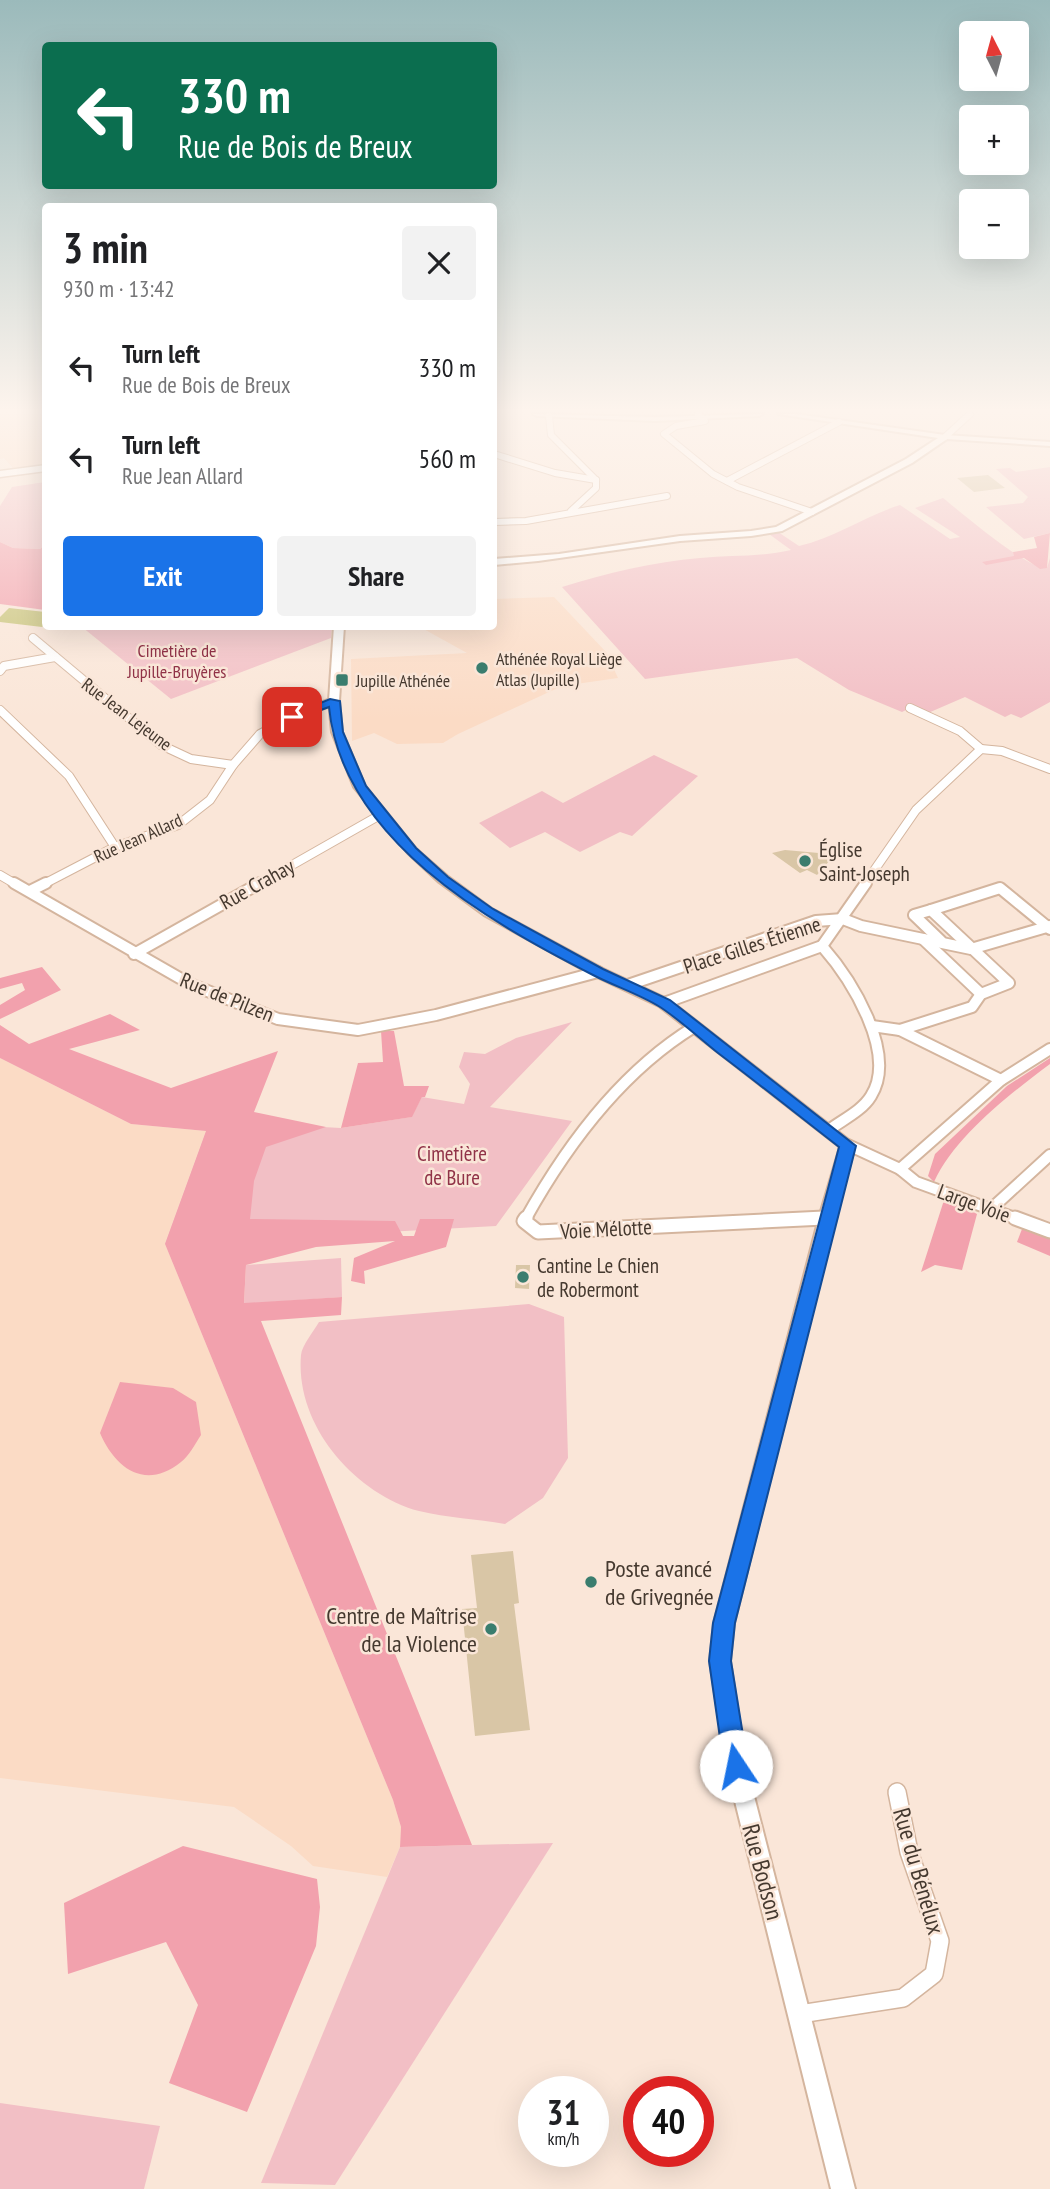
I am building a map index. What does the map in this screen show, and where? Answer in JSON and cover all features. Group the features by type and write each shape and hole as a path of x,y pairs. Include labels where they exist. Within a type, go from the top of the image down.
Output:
{"street":[{"path":"497,522 526,522 551,516"},
{"path":"497,562 594,554 668,540 759,534 779,529 804,516"},
{"path":"339,630 334,701 337,732 360,787 380,815 412,851 457,890 488,912 598,972 664,1003 848,1146"},
{"name":"Rue Jean Lejeune","path":"33,638 161,745 191,759 233,765"},
{"path":"0,671 4,666 55,657"},
{"name":"Rue Jean Allard","path":"30,891 115,847 178,825 211,800 233,765 260,734 292,717 334,701"},
{"path":"910,708 960,731 981,749 1002,751 1050,769"},
{"path":"0,710 69,776 115,847"},
{"path":"981,749 916,810 865,882 843,919 861,926 971,949 1049,927"},
{"name":"Rue Crahay","path":"134,954 380,815"},
{"name":"Rue de Pilzen","path":"0,875 190,984 278,1019 358,1030 436,1015 598,972"},
{"path":"943,943 914,915 1000,888 1049,927"},
{"path":"900,1030 972,1007 981,994 1009,983 931,910"},
{"name":"Place Gilles Étienne","path":"628,985 816,921 843,919"},
{"name":"Place Gilles Étienne","path":"664,1003 822,946 843,919"},
{"path":"923,939 981,994"},
{"path":"822,946 872,1026 883,1065 871,1096 829,1130"},
{"path":"872,1026 900,1030 1001,1080"},
{"name":"Voie Mélotte","path":"694,1027 659,1048 618,1092 536,1196 524,1220 538,1232 827,1218"},
{"path":"900,1169 1001,1080 1050,1049"},
{"name":"Rue Bodson","path":"843,2189 736,1766 720,1661 724,1623 827,1218 848,1146"},
{"name":"Large Voie","path":"848,1146 900,1169 916,1182 1050,1231"},
{"path":"991,1209 1050,1155"},
{"name":"Rue du Bénélux","path":"800,2014 903,1998 934,1975 940,1941 909,1852 897,1793"}],"shaded area":[{"path":"1050,533 1047,568 1040,569 1024,558 986,565 982,562 1037,548 1034,537"},
{"path":"0,542 13,548 42,547 42,610 0,604"},
{"name":"Athénée Royal Liège Atlas (Jupille)","path":"554,597 606,652 618,678 562,686 443,743 397,744 374,733 352,741 351,659 467,653 425,630 497,630 497,599"},
{"path":"9,608 42,612 42,627 0,622 0,617"},
{"path":"42,967 61,990 0,1019 0,1005 25,990 22,983 0,989 0,978"},
{"path":"110,1014 140,1030 69,1049 171,1088 278,1051 254,1112 326,1127 266,1147 254,1181 250,1219 395,1221 403,1236 414,1236 420,1219 454,1219 446,1247 364,1271 365,1284 351,1281 354,1258 395,1241 316,1247 246,1265 244,1303 342,1297 341,1315 261,1321 472,1845 400,1847 401,1827 393,1800 165,1244 206,1131 131,1124 0,1058 0,1025 29,1044"},
{"path":"381,1031 394,1031 404,1086 429,1086 425,1097 422,1097 412,1117 341,1128 358,1063 383,1062"},
{"path":"0,1058 131,1124 206,1131 165,1244 393,1800 401,1827 400,1847 387,1877 313,1866 291,1846 234,1807 0,1778"},
{"path":"1050,1058 1050,1064 1001,1102 969,1132 943,1165 934,1182 928,1176 935,1154 1007,1086"},
{"path":"945,1197 977,1214 962,1270 935,1265 921,1272"},
{"path":"1022,1229 1050,1239 1050,1256 1017,1242"},
{"path":"120,1382 173,1388 196,1402 201,1435 181,1462 168,1471 155,1475 133,1472 114,1456 106,1445 100,1433"},
{"path":"183,1846 317,1879 320,1907 316,1946 247,2112 169,2083 198,2005 166,1942 68,1974 64,1903"}],"green space":[{"path":"0,516 42,516 40,549 13,548 0,542"},
{"path":"872,516 916,516 950,539 960,537 928,516 966,516 1025,560 1047,568 1050,558 1050,702 1021,718 1011,714 1005,717 965,697 928,713 914,706 902,712 849,690 797,658 645,679 562,587 665,562 791,550 769,534 778,532 799,546 825,538"},
{"path":"997,516 1050,516 1050,533 1024,539"},
{"name":"Cimetière de Jupille-Bruyères","path":"86,630 332,630 331,638 171,699"},
{"path":"654,755 698,776 632,836 620,832 580,852 545,832 510,848 479,823 542,791 563,803"},
{"name":"Cimetière de Bure","path":"572,1022 490,1107 572,1121 496,1226 165,1244 210,1121 341,1128 411,1117 422,1097 464,1104 470,1084 459,1067 464,1052 485,1054 516,1038"},
{"path":"341,1258 342,1297 244,1304 246,1265"},
{"path":"529,1304 564,1317 568,1458 543,1498 505,1524 419,1511 372,1489 333,1453 308,1406 302,1381 302,1351 319,1322"},
{"path":"553,1843 335,2185 261,2183 400,1847"},
{"path":"0,2103 160,2126 144,2189 0,2189"}],"building":[{"name":"Église Saint-Joseph","path":"785,850 830,854 830,860 817,875 807,870 800,873 772,853"},
{"name":"Cantine Le Chien de Robermont","path":"516,1265 530,1265 529,1289 515,1288"},
{"name":"Centre de Maîtrise de la Violence","path":"513,1551 519,1603 514,1604 530,1730 475,1736 462,1609 477,1608 471,1555"}],"place":[{"name":"Athénée Royal Liège Atlas (Jupille)","path":"482,668"},
{"name":"Jupille Athénée","path":"342,680"},
{"name":"Église Saint-Joseph","path":"805,861"},
{"name":"Cantine Le Chien de Robermont","path":"523,1277"},
{"name":"Poste avancé de Grivegnée","path":"591,1582"},
{"name":"Centre de Maîtrise de la Violence","path":"491,1629"}],"route":[{"path":"292,717 334,701 337,732 360,787 380,815 412,851 443,879 488,912 598,972 664,1003 848,1146 827,1218 724,1623 720,1661 725,1711 736,1766"}]}
